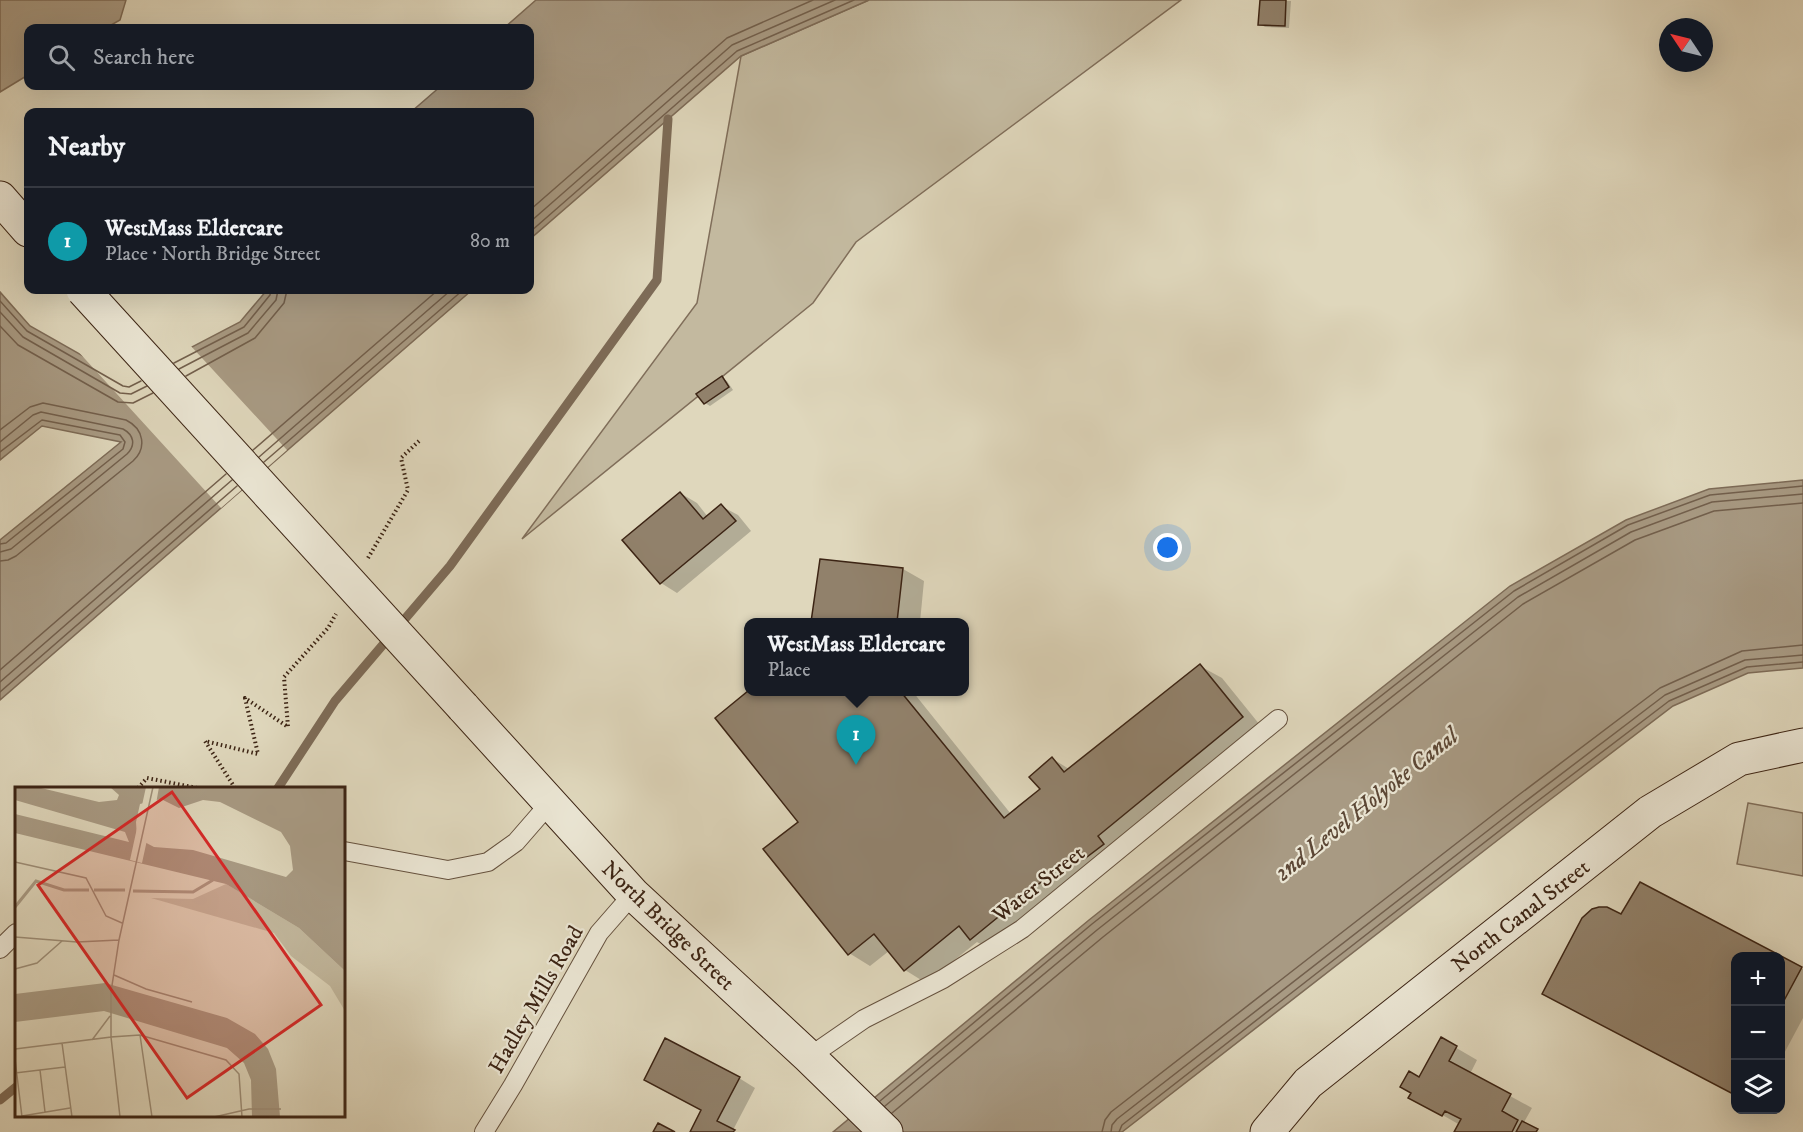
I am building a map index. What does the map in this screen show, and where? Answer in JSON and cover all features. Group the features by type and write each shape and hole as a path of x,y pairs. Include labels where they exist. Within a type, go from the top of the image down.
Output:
{"main road":[{"path":"0,198 24,225"},
{"name":"North Bridge Street","path":"87,294 633,894 886,1132"},
{"name":"North Canal Street","path":"1267,1132 1308,1083 1650,812 1739,759 1803,744"}],"lane":[{"name":"Water Street","path":"808,1057 864,1019 943,979 1022,929 1278,719"},
{"path":"345,851 447,870 488,862 516,842 549,804"},
{"name":"Hadley Mills Road","path":"483,1132 513,1085 599,933 633,894"},
{"path":"0,949 15,934"}],"path":[{"path":"368,559 408,490 401,458 419,441"},
{"path":"234,787 205,741 258,754 245,698 288,727 284,677 328,628 339,609"},
{"path":"140,787 147,778 188,787"}],"shaded area":[{"path":"869,0 1181,0 856,242 813,303 522,539 697,303 741,56"},
{"path":"1748,803 1803,813 1803,876 1737,864"}],"water":[{"path":"0,0 126,0 120,20 113,24 24,24 24,77 0,92"},
{"path":"536,0 869,0 741,56 534,236 534,108 416,108 436,90 534,90 534,24 509,24"},
{"path":"0,292 30,326 127,381 240,322 264,294 467,294 0,700 0,540 121,442 42,426 0,460"},
{"name":"2nd Level Holyoke Canal","path":"1803,480 1803,668 1748,673 1673,706 1122,1132 833,1132 1089,920 1510,586 1626,520 1709,489"}],"pier":[{"path":"190,345 287,450 221,508 75,348 127,378"}],"building":[{"path":"1260,0 1286,0 1285,26 1258,25"},
{"path":"722,376 729,387 704,404 696,394"},
{"path":"680,492 703,519 721,504 736,521 660,584 622,540"},
{"path":"820,559 903,568 897,618 812,618"},
{"path":"1200,664 1243,717 1098,836 1104,844 1083,860 1078,852 970,940 959,926 904,971 874,934 848,955 763,849 798,822 715,718 744,694 904,696 1004,818 1040,789 1029,777 1052,757 1064,772"},
{"path":"1640,882 1773,952 1731,952 1731,1093 1542,994 1582,918 1592,909 1599,907 1607,907 1621,914"},
{"path":"1785,958 1802,967 1785,999"},
{"path":"1441,1037 1457,1046 1449,1061 1511,1094 1502,1111 1518,1120 1512,1132 1454,1132 1461,1119 1445,1111 1442,1116 1408,1098 1411,1093 1400,1087 1409,1071 1419,1077"},
{"path":"665,1038 740,1077 717,1121 735,1130 733,1132 690,1132 701,1110 644,1080"},
{"path":"1522,1121 1538,1129 1536,1132 1516,1132"},
{"path":"658,1123 675,1132 653,1132"}],"waterway":[{"path":"279,787 335,701 450,566 657,280 668,119"},
{"path":"0,1100 15,1088"}],"place":[{"name":"WestMass Eldercare","path":"856,765"}]}
